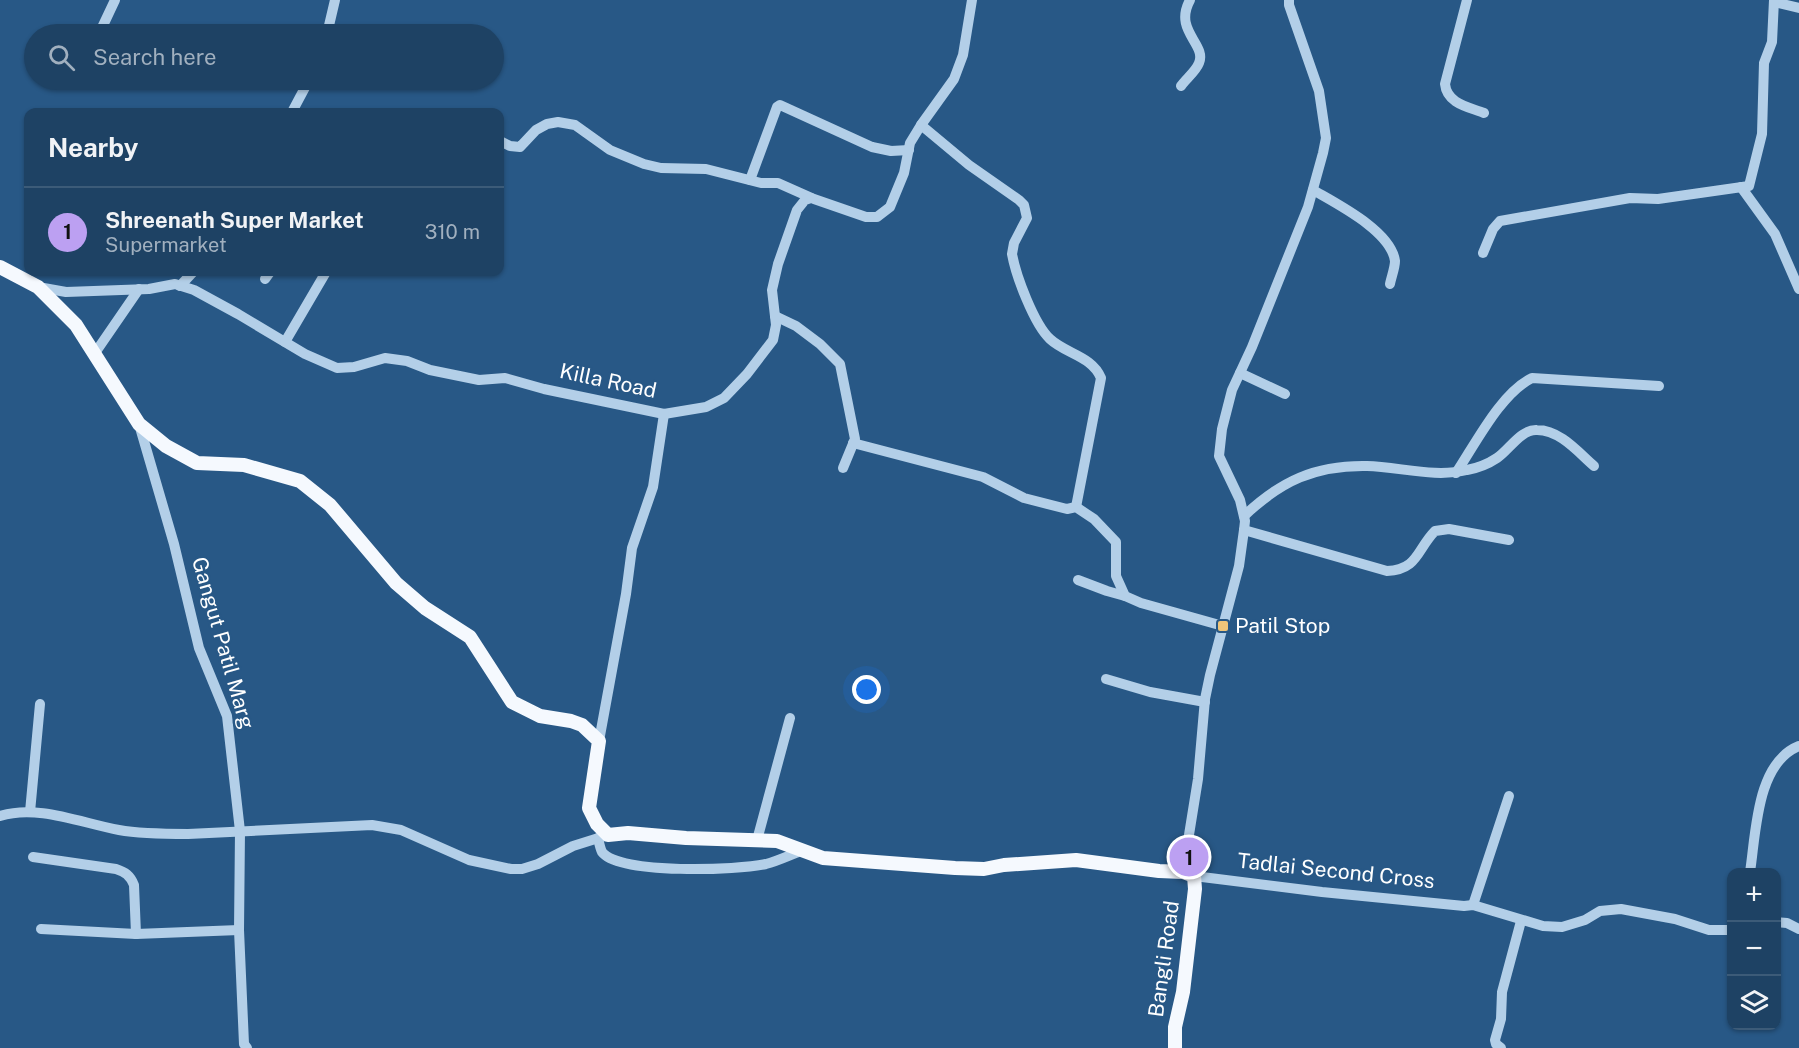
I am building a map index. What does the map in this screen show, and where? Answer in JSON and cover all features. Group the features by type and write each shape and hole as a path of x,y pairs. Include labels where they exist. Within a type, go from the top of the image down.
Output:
{"main road":[{"name":"Killa Road","path":"0,267 38,286"},
{"name":"Gangut Patil Marg","path":"38,286 76,325 139,424"},
{"path":"139,424 166,446 197,463 244,465 300,481 330,505 396,583 426,608 470,637 512,702 540,716 582,725 599,741 589,808 603,837"},
{"name":"Tadlai Second Cross","path":"603,837 628,833 686,838 777,841 823,858 955,868 984,869 1004,865 1076,860 1188,874"},
{"name":"Bangli Road","path":"1174,1048 1195,889 1188,874"}],"street":[{"path":"104,24 115,0"},
{"path":"329,24 335,0"},
{"path":"504,143 520,147 536,130 558,122 575,125 610,150 644,164 661,168 706,169 761,183 778,183 811,198 866,217 878,217 890,207 904,173 910,143 954,79 963,55 972,0"},
{"path":"1181,86 1199,63 1199,50 1185,24 1184,14 1190,0"},
{"path":"1188,874 1205,702 1239,566 1244,530 1244,516 1240,500 1219,456 1222,429 1240,373 1294,243 1313,190 1326,138 1319,91 1289,5 1290,0"},
{"path":"1467,0 1445,84 1446,91 1454,101 1484,113"},
{"path":"1484,253 1493,229 1500,221 1630,198 1658,198 1749,186 1762,134 1764,63 1772,42 1774,1 1799,8"},
{"path":"294,108 304,90"},
{"path":"750,180 777,107 780,105 872,147 891,151 909,150"},
{"path":"921,125 969,165 1024,205 1027,218 1014,243 1012,254 1037,322 1051,340 1091,363 1098,370 1101,378 1076,507"},
{"path":"1741,187 1775,234 1799,289"},
{"path":"1313,190 1356,216 1387,242 1395,261 1390,284"},
{"name":"Killa Road","path":"38,286 66,292 139,289 175,284 194,290 305,354 337,368 354,367 385,358 407,361 430,370 479,380 506,378 544,389 664,414 706,407 724,398 747,374 772,340 776,326 772,290 778,264 797,210 805,200 811,198"},
{"path":"180,286 189,276"},
{"path":"285,342 324,276"},
{"path":"95,353 139,289"},
{"path":"775,316 796,326 820,344 840,364 855,439 843,468"},
{"path":"1240,373 1285,394"},
{"path":"1456,473 1504,400 1523,382 1532,378 1659,386"},
{"path":"599,741 626,594 632,548 652,488 664,414"},
{"name":"Gangut Patil Marg","path":"139,424 174,544 199,648 227,716 240,831 239,930 244,1044 247,1048"},
{"path":"1244,516 1266,495 1286,483 1315,471 1367,466 1456,473 1479,467 1497,458 1527,432 1536,429 1560,436 1594,466"},
{"path":"853,443 983,477 1024,498 1067,509 1076,507 1094,519 1116,542 1116,576 1125,596"},
{"path":"1244,530 1387,571 1397,571 1407,567 1414,561 1435,531 1449,529 1509,540"},
{"path":"1078,580 1141,603 1223,626"},
{"path":"1106,680 1150,692 1205,702"},
{"path":"30,812 40,704"},
{"path":"757,840 790,718"},
{"path":"1751,868 1761,800 1771,773 1786,754 1799,746"},
{"path":"1473,905 1509,796"},
{"name":"Tadlai Second Cross","path":"0,816 16,811 30,812 121,830 188,834 372,825 401,830 469,860 510,869 522,869 538,864 573,846 603,837"},
{"path":"603,837 602,852 608,856 650,868 705,869 766,864 801,851"},
{"path":"33,857 125,872 134,885 135,934"},
{"name":"Tadlai Second Cross","path":"1188,874 1322,892 1473,905 1543,926 1562,927 1585,920 1600,911 1621,909 1676,919 1708,930 1727,930"},
{"path":"1501,1048 1495,1040 1501,1019 1502,992 1521,921"},
{"path":"1782,922 1799,929"},
{"path":"41,929 135,934 239,930"}],"place":[{"name":"Patil Stop","path":"1223,626"},
{"name":"Shreenath Super Market","path":"1189,857"}]}
